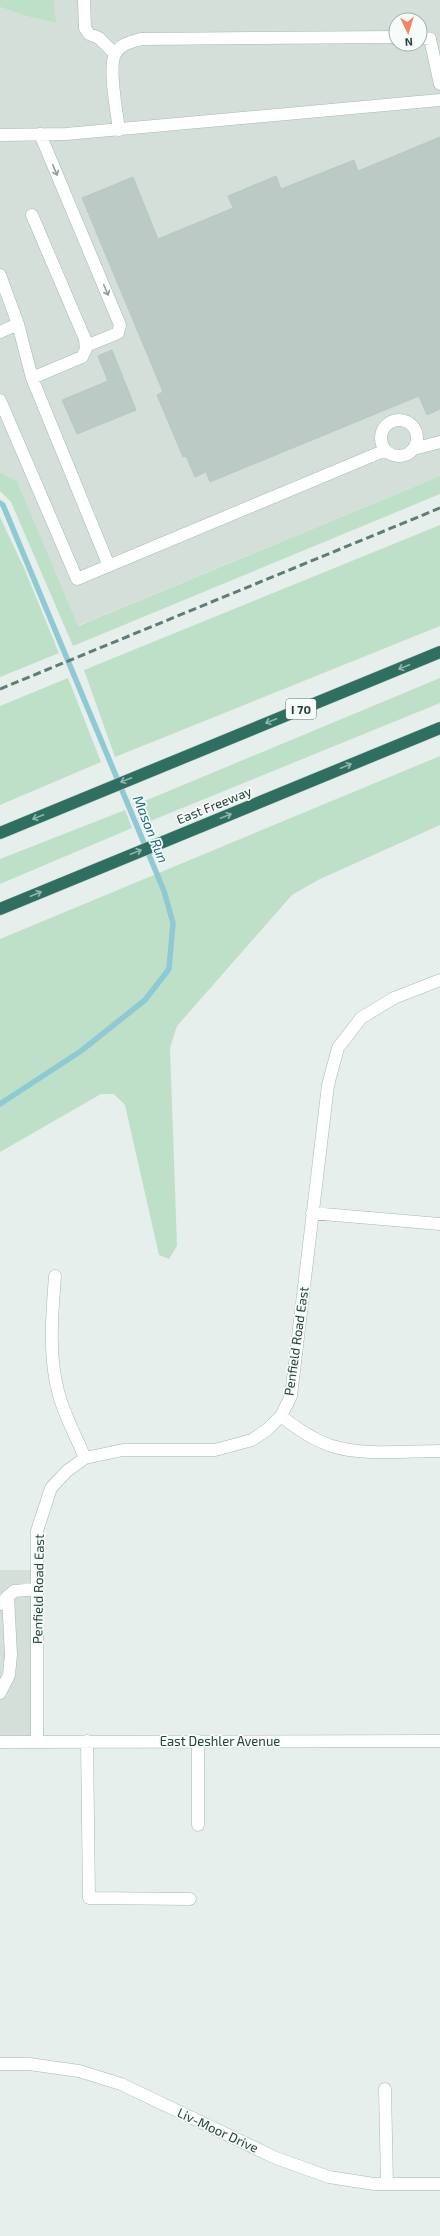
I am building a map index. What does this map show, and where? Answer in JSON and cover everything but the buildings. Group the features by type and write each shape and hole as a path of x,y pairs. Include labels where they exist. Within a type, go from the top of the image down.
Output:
{"highway":[{"name":"I 70","path":"0,832 440,652"},
{"name":"East Freeway","path":"0,909 440,728"}],"street":[{"path":"84,0 85,28 89,34 99,38 115,54"},
{"path":"119,130 113,74 115,54 124,44 141,39 388,37"},
{"path":"430,38 440,84"},
{"path":"0,135 119,130 440,100"},
{"path":"40,134 120,325 118,332 86,346"},
{"path":"32,215 85,339 86,346 82,357 32,378"},
{"path":"0,275 18,324 32,378 109,566"},
{"path":"0,332 18,324"},
{"path":"0,400 77,579 386,450"},
{"path":"413,449 417,439 414,428 406,422 400,420 390,423 382,432 381,438 386,450 390,453 402,455 413,449 440,442"},
{"name":"Penfield Road East","path":"37,1742 37,1531 51,1488 67,1471 85,1458 123,1450 221,1449 252,1440 268,1429 281,1416 291,1396 328,1085 338,1048 361,1018 394,998 440,980"},
{"path":"312,1213 440,1224"},
{"path":"55,1276 51,1327 52,1365 59,1396 85,1458"},
{"path":"281,1416 299,1430 332,1446 368,1451 440,1451"},
{"path":"0,1693 9,1675 11,1655 4,1600 14,1591 37,1589"},
{"path":"198,1741 198,1825"},
{"name":"East Deshler Avenue","path":"0,1742 440,1741"},
{"path":"87,1742 89,1898 190,1899"},
{"name":"Liv-Moor Drive","path":"0,2064 42,2065 86,2073 121,2084 276,2158 329,2177 386,2184 440,2184"},
{"path":"385,2089 386,2184"}],"shaded area":[{"path":"54,0 440,0 440,476 77,626 17,481 0,472 0,7 25,16 55,23"},
{"path":"0,1570 38,1570 38,1741 0,1741"}],"green space":[{"path":"0,0 54,0 56,23 25,16 0,7"},
{"path":"0,472 17,481 78,626 440,476 440,494 73,646 11,502 0,491"},
{"path":"0,517 24,568 59,653 0,677"},
{"path":"440,525 440,626 115,757 84,670"},
{"path":"68,678 101,762 0,805 0,706"},
{"path":"440,678 440,703 143,824 135,805"},
{"path":"440,756 440,825 318,880 292,895 177,1026 170,1048 177,1246 169,1259 159,1255 125,1105 114,1094 101,1094 0,1152 0,939"},
{"path":"125,810 132,828 0,884 0,859"}],"waterway":[{"name":"Mason Run","path":"0,503 3,505 164,891 173,923 169,969 145,1000 81,1051 0,1104"}],"railway":[{"path":"0,689 440,508"}]}
